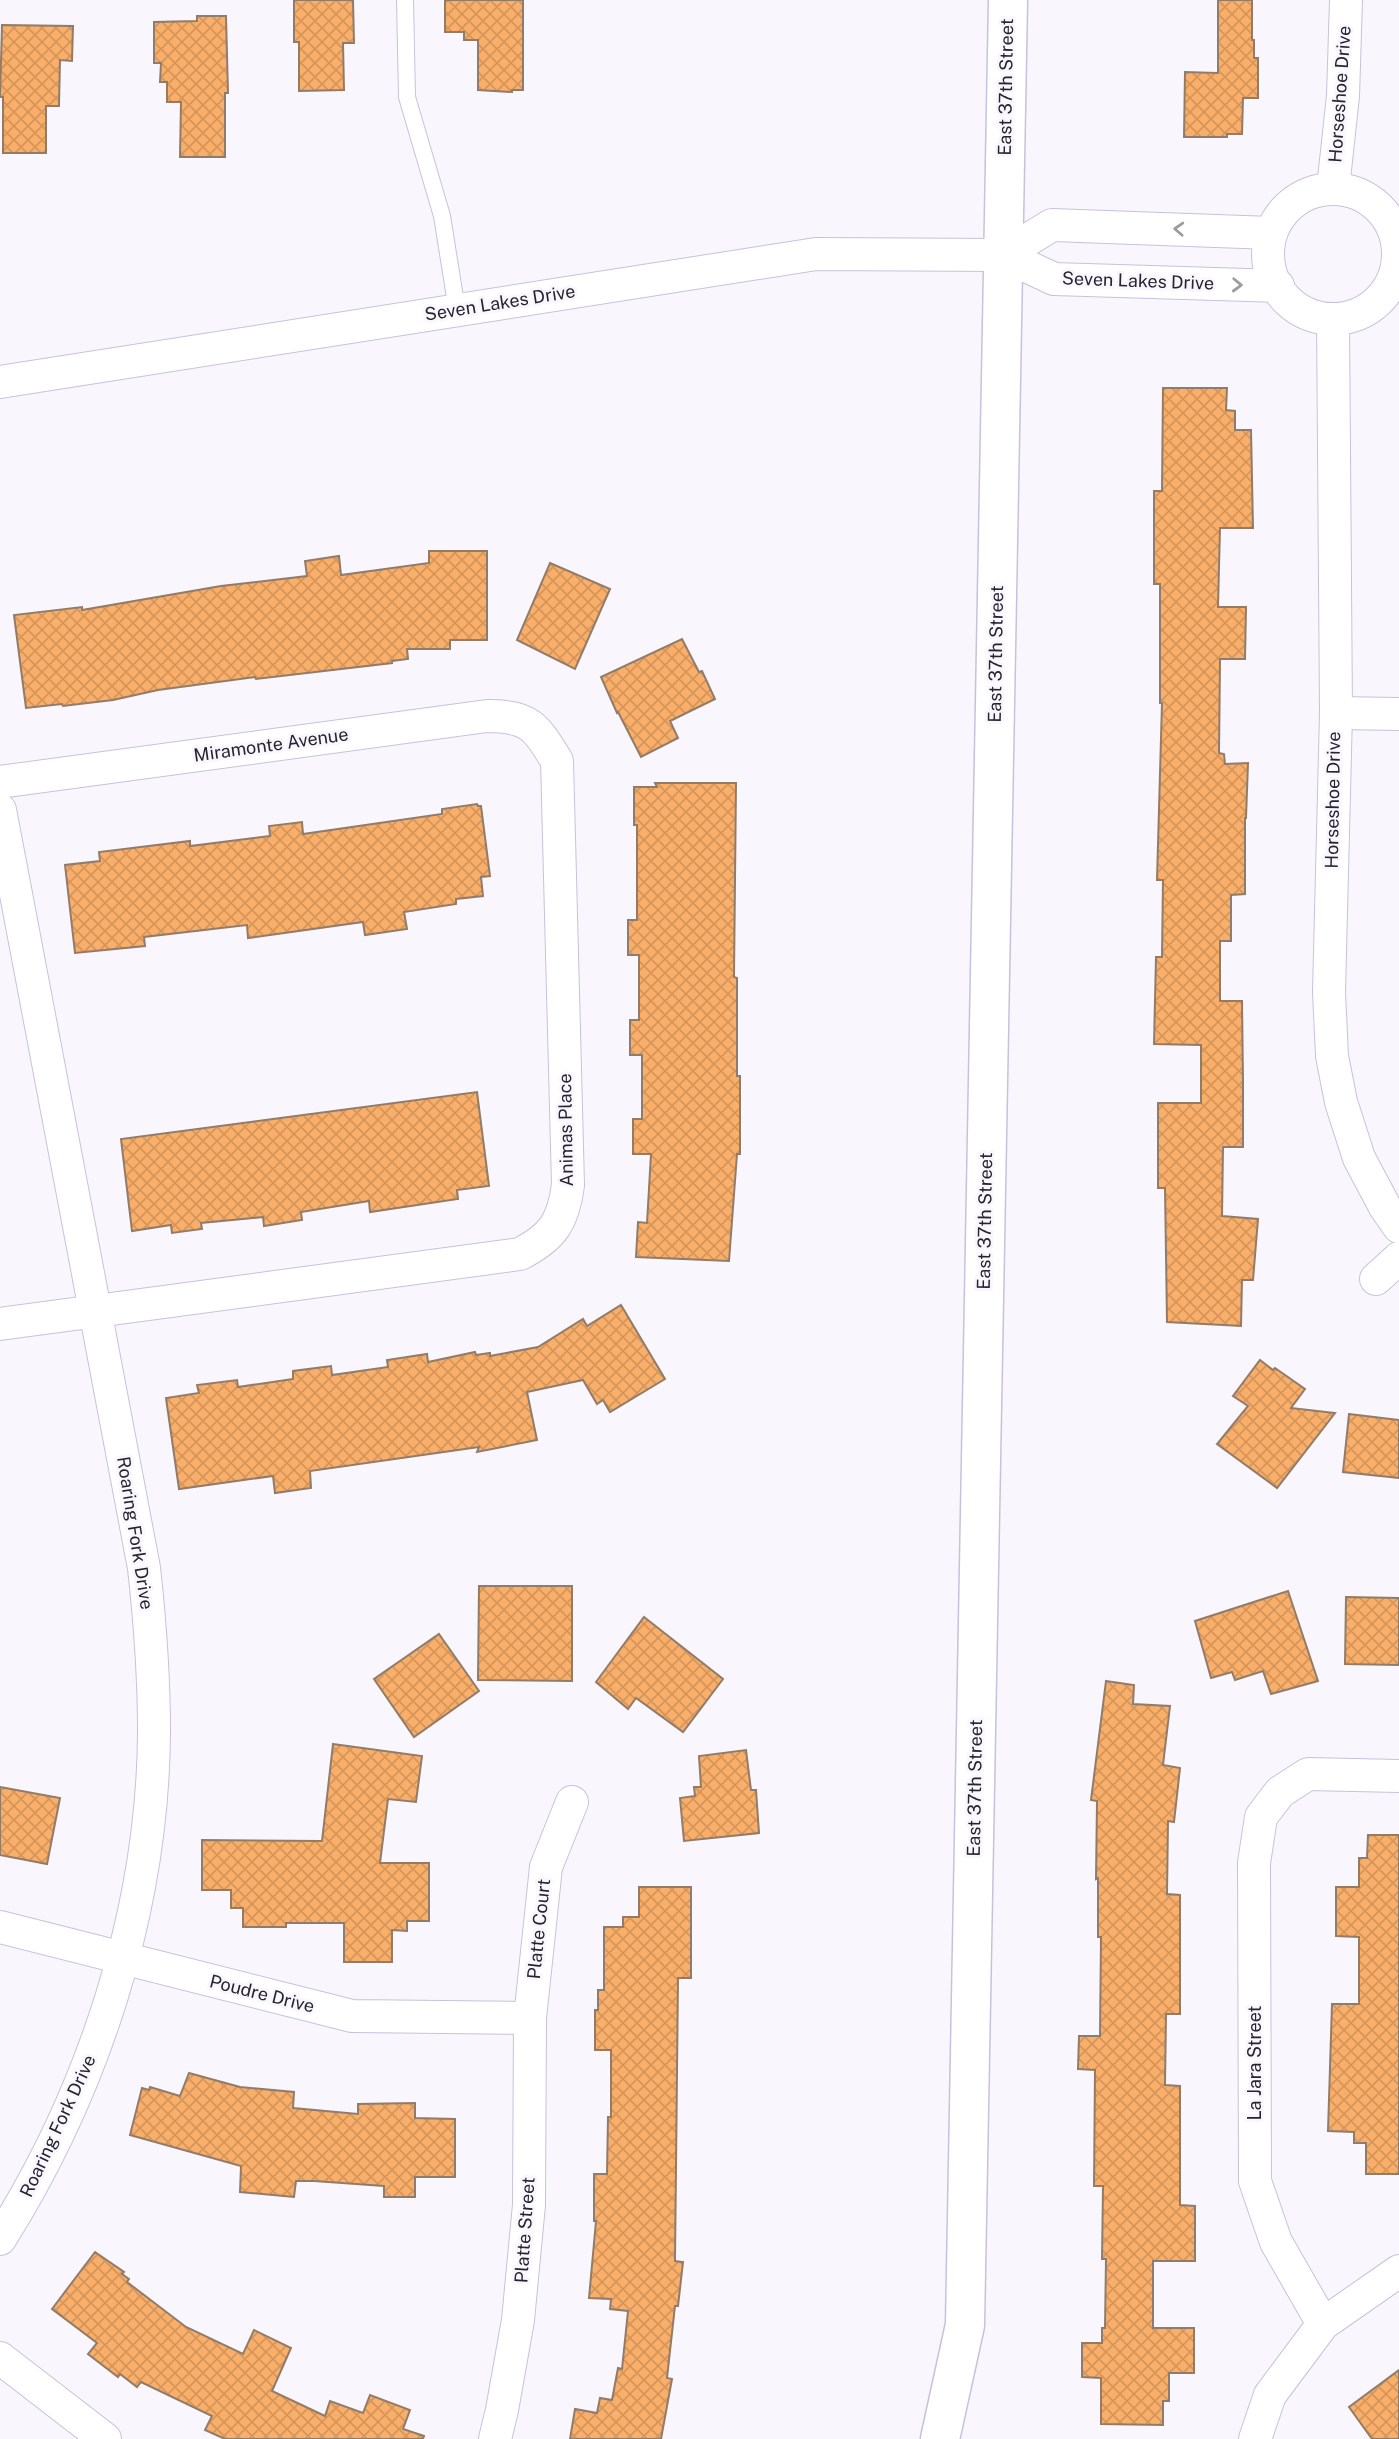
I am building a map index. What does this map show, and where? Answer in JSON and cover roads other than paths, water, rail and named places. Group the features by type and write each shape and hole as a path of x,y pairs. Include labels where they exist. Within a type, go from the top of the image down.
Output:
{"main road":[{"name":"East 37th Street","path":"940,2439 965,2325 1008,0"}],"street":[{"name":"Horseshoe Drive","path":"1333,188 1343,96 1346,0"},
{"path":"1333,188 1354,191 1372,201 1387,216 1396,235 1399,256 1395,275 1385,293 1371,307 1353,316 1333,319 1313,316 1295,306 1280,292 1271,273 1268,253 1271,233 1281,215 1296,201 1313,191 1333,188"},
{"path":"1003,255 1052,225 1271,233"},
{"name":"Seven Lakes Drive","path":"0,382 816,254 1003,255 1054,279 1278,286"},
{"name":"Horseshoe Drive","path":"1333,319 1335,713 1329,992 1332,1056 1341,1102 1359,1158 1399,1227"},
{"path":"1335,713 1399,714"},
{"name":"Miramonte Avenue","path":"0,782 487,716 524,721 539,731"},
{"name":"Animas Place","path":"0,1324 520,1254 540,1244 554,1230 565,1209 568,1185 556,761 539,731"},
{"name":"Roaring Fork Drive","path":"0,810 144,1568 151,1637 154,1734 148,1821 122,1958 96,2043 70,2108 23,2202 0,2239"},
{"path":"1376,1279 1399,1258"},
{"name":"La Jara Street","path":"1323,2324 1276,2242 1255,2181 1254,1863 1262,1817 1280,1792 1308,1774 1399,1776"},
{"name":"Platte Court","path":"530,2018 546,1867 572,1802"},
{"name":"Poudre Drive","path":"0,1927 352,2017 530,2018"},
{"name":"Platte Street","path":"495,2439 518,2320 529,2205 530,2018"},
{"path":"1255,2439 1270,2395 1323,2324 1399,2271"},
{"path":"0,2358 105,2439"}],"lane":[{"path":"405,0 407,97 442,216 457,310"}]}
